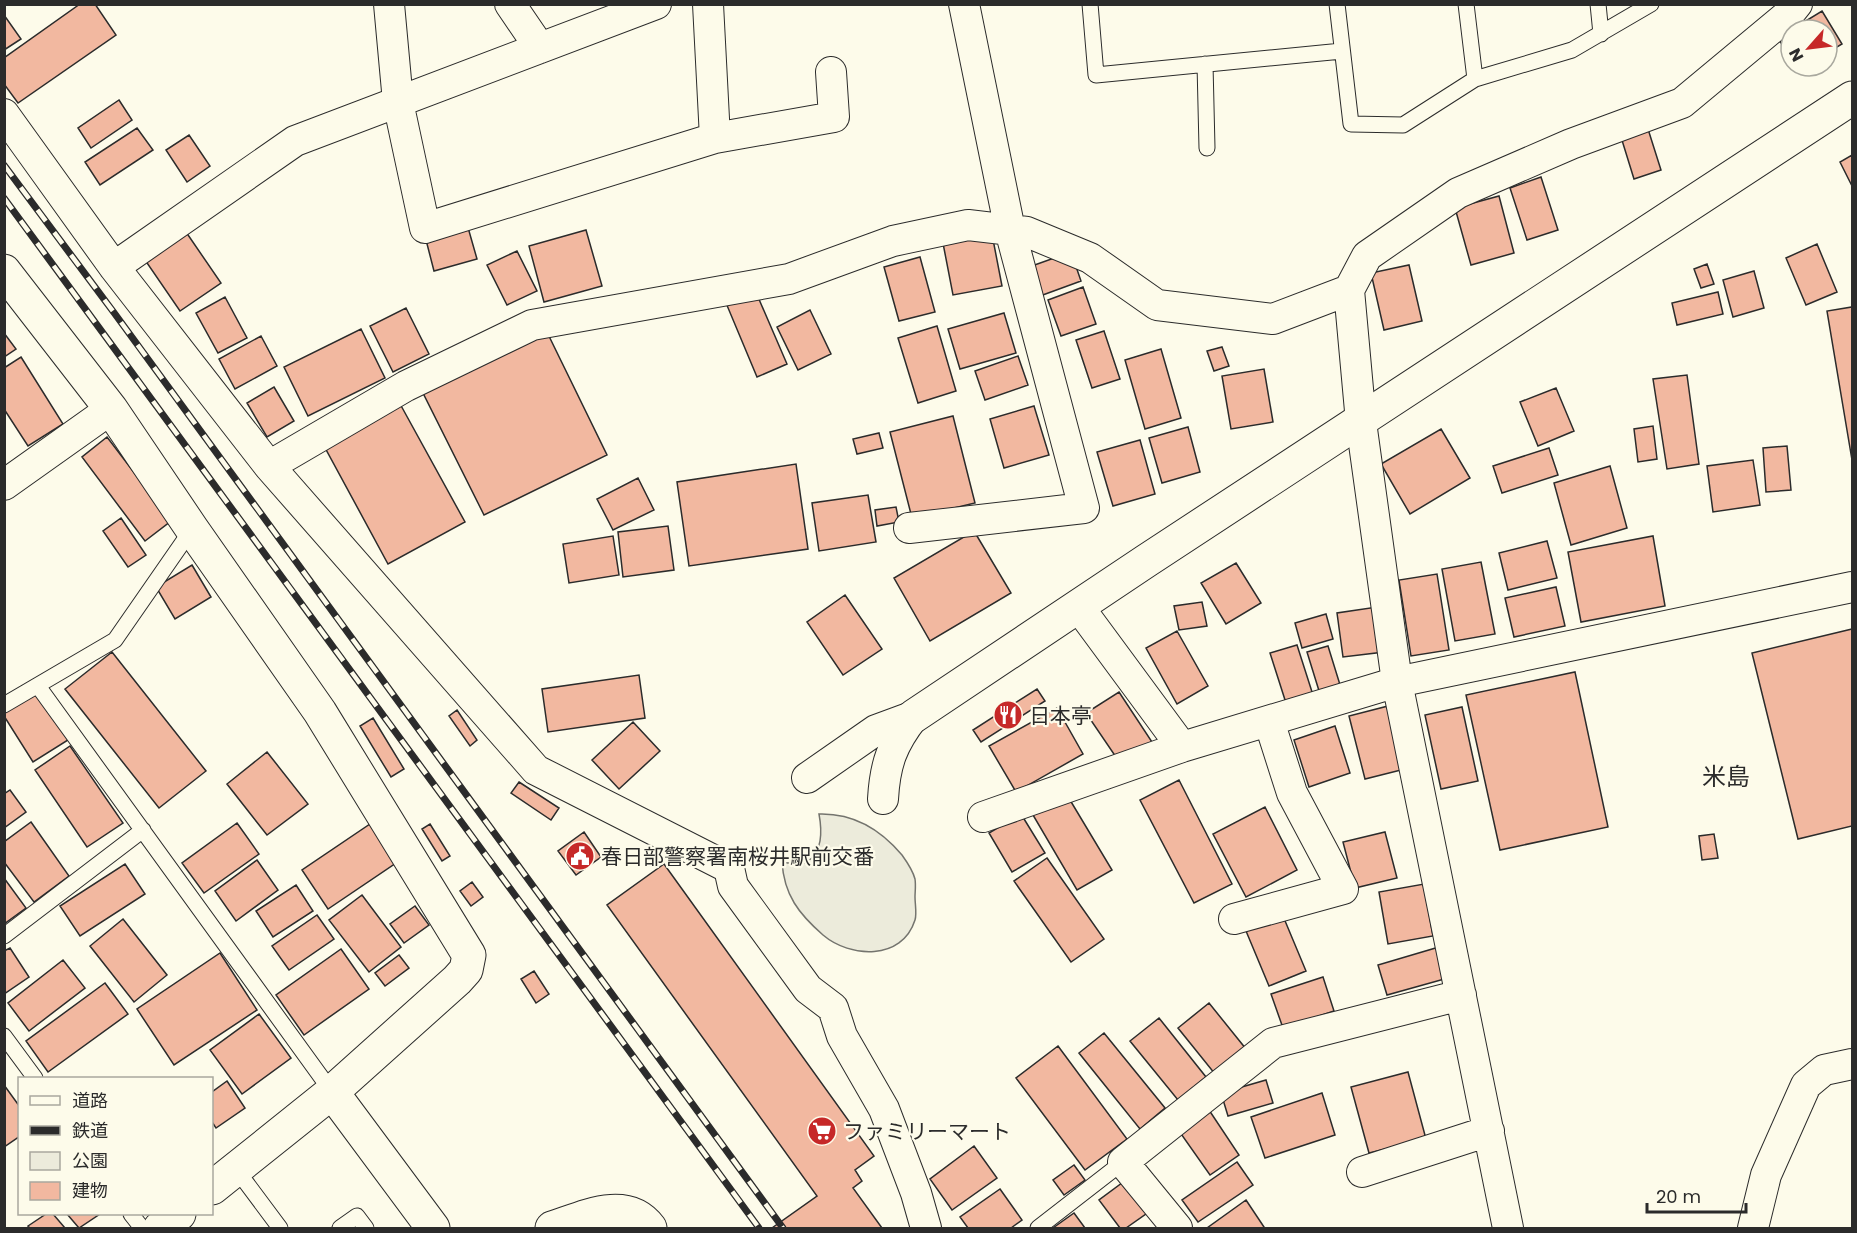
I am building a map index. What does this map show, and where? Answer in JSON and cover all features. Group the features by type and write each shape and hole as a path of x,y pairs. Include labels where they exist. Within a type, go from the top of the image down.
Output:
{"street":[{"path":"389,4 398,102 424,228 715,138 834,117 831,72"},
{"path":"510,4 540,48"},
{"path":"114,267 295,141 656,4"},
{"path":"708,4 715,138"},
{"path":"909,528 1083,508 1010,230 964,4"},
{"path":"1506,1228 1489,1131 1397,682 1360,422 1350,290 1367,256 1458,193 1570,144 1682,103 1789,14 1797,4"},
{"path":"807,778 876,730 914,716 1852,98"},
{"path":"4,114 114,267 269,466 536,770 729,868 734,886 807,989 833,1008 842,1036 878,1082 884,1109 916,1193 926,1228"},
{"path":"269,466 406,386 532,325 789,279 892,241 968,225 1027,232 1090,258 1157,306 1273,319 1350,290"},
{"path":"4,271 111,409 320,712 469,955 466,970 457,980 332,1092 224,1178"},
{"path":"4,485 111,409"},
{"path":"983,817 1182,747 1397,682 1852,587"},
{"path":"1078,606 1182,747"},
{"path":"882,799 884,778 890,756 900,734 914,716"},
{"path":"1234,920 1343,889 1292,793 1269,721"},
{"path":"1177,1228 1123,1162 1273,1043 1461,995"},
{"path":"1753,1228 1766,1175 1806,1085 1824,1070 1852,1064"},
{"path":"332,1092 433,1228"},
{"path":"1362,1172 1489,1131"},
{"path":"552,1228 603,1211 627,1211 644,1221 650,1228"},
{"path":"159,1228 178,1215"}],"lane":[{"path":"1090,4 1096,75 1342,51"},
{"path":"1337,4 1351,124 1403,125 1475,80 1572,50 1651,4"},
{"path":"1466,4 1475,80"},
{"path":"1598,4 1601,34"},
{"path":"1204,64 1207,148"},
{"path":"4,705 114,640 192,529"},
{"path":"38,686 332,1092"},
{"path":"4,936 143,830"},
{"path":"4,1036 33,1077"},
{"path":"1038,1228 1123,1162"},
{"path":"224,1178 280,1228"},
{"path":"132,1215 142,1228"},
{"path":"340,1228 357,1216 366,1228"}],"green space":[{"path":"819,814 843,816 865,825 894,846 908,864 915,879 916,918 908,933 899,943 874,952 847,948 823,935 794,903 783,874 782,862 803,863 816,853 821,834"}],"building":[{"path":"80,4 95,4 116,35 18,103 4,84 4,58"},
{"path":"1822,11 1826,18 1811,18"},
{"path":"4,15 21,39 4,50"},
{"path":"119,100 132,120 91,148 78,128"},
{"path":"137,128 153,150 100,185 85,162"},
{"path":"1648,129 1661,170 1634,179 1621,137"},
{"path":"189,135 210,166 187,182 166,150"},
{"path":"1852,155 1852,186 1840,162"},
{"path":"1541,177 1558,230 1527,240 1510,188"},
{"path":"1499,196 1514,253 1471,265 1455,208"},
{"path":"467,224 477,259 434,271 425,236"},
{"path":"991,229 1002,286 953,295 942,238"},
{"path":"586,230 602,286 544,302 529,246"},
{"path":"186,232 221,283 180,311 145,260"},
{"path":"1817,244 1837,292 1806,305 1786,258"},
{"path":"517,251 537,291 507,305 487,265"},
{"path":"1071,252 1081,281 1040,296 1029,267"},
{"path":"920,257 935,312 899,321 884,267"},
{"path":"1707,264 1714,284 1701,288 1694,269"},
{"path":"1409,265 1422,321 1384,330 1371,273"},
{"path":"1754,271 1764,308 1733,317 1723,280"},
{"path":"1083,287 1096,324 1061,336 1048,300"},
{"path":"755,290 787,364 757,377 726,303"},
{"path":"1718,292 1723,314 1677,325 1672,303"},
{"path":"225,297 247,338 218,353 196,313"},
{"path":"1852,307 1852,460 1827,311"},
{"path":"406,308 429,354 393,372 370,326"},
{"path":"810,310 831,354 798,370 777,327"},
{"path":"1004,313 1016,353 960,369 948,329"},
{"path":"937,326 956,391 918,403 898,338"},
{"path":"545,328 607,455 484,515 421,389"},
{"path":"361,329 385,378 308,416 284,367"},
{"path":"1104,331 1120,379 1092,388 1076,340"},
{"path":"4,333 16,349 4,357"},
{"path":"261,336 277,366 235,389 219,359"},
{"path":"1222,347 1229,366 1214,371 1207,351"},
{"path":"1161,349 1181,418 1145,429 1125,360"},
{"path":"1018,356 1028,385 985,400 975,371"},
{"path":"21,357 63,424 28,446 4,409 4,368"},
{"path":"1264,369 1273,422 1231,429 1222,376"},
{"path":"1687,375 1699,464 1667,469 1653,379"},
{"path":"274,387 294,421 267,437 247,403"},
{"path":"1556,388 1574,431 1538,446 1520,402"},
{"path":"399,402 465,522 388,564 323,444"},
{"path":"1034,406 1049,455 1004,468 990,419"},
{"path":"953,416 975,503 912,518 890,432"},
{"path":"1653,426 1657,459 1638,462 1634,429"},
{"path":"1188,427 1200,472 1162,483 1149,438"},
{"path":"1441,429 1470,478 1410,514 1381,464"},
{"path":"879,433 883,448 857,454 853,439"},
{"path":"107,437 171,521 145,541 82,457"},
{"path":"1140,440 1155,494 1113,506 1097,452"},
{"path":"1787,446 1791,490 1766,492 1763,448"},
{"path":"1549,448 1558,475 1502,493 1493,466"},
{"path":"1753,460 1760,505 1713,512 1707,466"},
{"path":"796,464 808,549 689,566 677,482"},
{"path":"1610,466 1627,528 1571,545 1554,483"},
{"path":"638,478 654,510 613,530 597,499"},
{"path":"868,495 876,542 819,551 812,503"},
{"path":"896,507 899,522 877,526 875,510"},
{"path":"121,518 146,555 128,567 103,531"},
{"path":"668,526 674,570 623,577 618,532"},
{"path":"974,531 1011,593 930,641 894,578"},
{"path":"613,536 619,575 569,583 563,544"},
{"path":"1653,536 1665,606 1581,622 1568,552"},
{"path":"1547,541 1557,578 1508,590 1499,553"},
{"path":"1481,562 1495,634 1455,641 1442,569"},
{"path":"1236,563 1261,603 1226,624 1201,583"},
{"path":"192,565 211,597 175,619 156,587"},
{"path":"1437,574 1449,650 1411,656 1399,580"},
{"path":"1556,587 1565,626 1514,637 1505,598"},
{"path":"845,595 882,649 843,675 807,622"},
{"path":"1202,602 1207,626 1179,630 1174,606"},
{"path":"1377,607 1384,652 1343,657 1337,613"},
{"path":"1326,614 1333,639 1302,648 1295,623"},
{"path":"1852,629 1852,826 1798,839 1752,653"},
{"path":"1177,631 1208,686 1177,704 1146,648"},
{"path":"1297,645 1313,695 1286,703 1270,653"},
{"path":"1328,646 1341,688 1320,694 1307,652"},
{"path":"112,652 206,771 159,808 65,689"},
{"path":"1575,672 1608,827 1500,850 1466,695"},
{"path":"639,675 645,718 548,732 542,689"},
{"path":"1037,689 1045,701 981,742 973,730"},
{"path":"38,691 68,740 33,762 4,716 4,712"},
{"path":"1119,692 1152,742 1120,763 1086,713"},
{"path":"1392,705 1409,768 1365,779 1349,716"},
{"path":"1462,707 1478,781 1441,789 1425,715"},
{"path":"1057,708 1083,754 1016,792 989,746"},
{"path":"457,710 477,740 470,746 449,716"},
{"path":"373,718 404,769 391,777 360,726"},
{"path":"633,722 660,751 619,789 592,760"},
{"path":"1335,726 1350,773 1309,787 1294,740"},
{"path":"70,746 123,823 87,847 35,770"},
{"path":"267,752 308,804 267,835 227,784"},
{"path":"1179,780 1232,884 1194,903 1140,800"},
{"path":"519,782 559,808 551,820 511,793"},
{"path":"10,790 26,812 4,828 4,794"},
{"path":"1067,795 1112,870 1077,890 1033,815"},
{"path":"1265,807 1297,870 1246,897 1213,834"},
{"path":"1021,814 1045,853 1012,872 989,833"},
{"path":"31,822 69,876 34,902 4,862 4,842"},
{"path":"237,823 259,854 204,893 182,863"},
{"path":"370,824 396,863 328,909 302,870"},
{"path":"430,824 450,856 442,861 422,829"},
{"path":"584,832 601,857 576,875 558,851"},
{"path":"1385,832 1397,878 1355,888 1343,842"},
{"path":"1714,834 1718,858 1702,860 1699,836"},
{"path":"1047,858 1104,939 1071,962 1014,881"},
{"path":"257,860 278,890 236,921 215,891"},
{"path":"125,864 145,894 80,936 60,906"},
{"path":"664,864 874,1156 855,1170 862,1181 853,1188 882,1228 772,1228 817,1196 607,905"},
{"path":"4,878 26,908 4,924"},
{"path":"472,882 483,897 471,906 460,891"},
{"path":"1424,884 1433,936 1388,944 1379,892"},
{"path":"296,885 313,911 273,937 256,911"},
{"path":"362,895 401,947 369,972 329,920"},
{"path":"415,906 429,925 404,943 390,924"},
{"path":"317,915 334,939 289,970 272,946"},
{"path":"1283,916 1306,971 1269,986 1246,931"},
{"path":"123,919 167,975 134,1002 90,946"},
{"path":"1439,947 1448,978 1387,995 1378,965"},
{"path":"10,948 29,977 4,994 4,951"},
{"path":"341,949 369,989 304,1035 276,995"},
{"path":"220,953 257,1010 174,1065 137,1009"},
{"path":"399,955 409,968 385,986 375,973"},
{"path":"63,960 85,988 29,1031 8,1003"},
{"path":"534,971 549,994 536,1003 521,979"},
{"path":"1323,977 1334,1011 1283,1028 1271,994"},
{"path":"105,983 128,1014 48,1072 26,1041"},
{"path":"1209,1003 1246,1049 1215,1074 1178,1028"},
{"path":"259,1014 291,1058 242,1094 210,1050"},
{"path":"1159,1018 1206,1077 1178,1100 1130,1041"},
{"path":"1104,1033 1165,1108 1140,1129 1079,1053"},
{"path":"1058,1046 1127,1139 1085,1170 1016,1078"},
{"path":"1408,1072 1426,1139 1369,1153 1351,1087"},
{"path":"1266,1080 1273,1103 1228,1116 1221,1093"},
{"path":"227,1081 245,1108 216,1128 213,1124 213,1091"},
{"path":"4,1085 18,1104 18,1137 4,1147"},
{"path":"1322,1093 1335,1135 1265,1158 1251,1117"},
{"path":"1209,1110 1239,1155 1210,1175 1179,1131"},
{"path":"974,1146 997,1178 952,1210 930,1179"},
{"path":"1237,1162 1253,1185 1198,1222 1182,1200"},
{"path":"1074,1165 1085,1180 1064,1195 1053,1180"},
{"path":"1130,1177 1153,1209 1126,1228 1120,1228 1099,1200"},
{"path":"1000,1189 1022,1220 1011,1228 968,1228 960,1217"},
{"path":"1246,1200 1264,1227 1207,1228"},
{"path":"1074,1213 1085,1228 1053,1228"},
{"path":"44,1215 54,1215 65,1228 30,1228 28,1226"},
{"path":"68,1215 98,1215 79,1228"}],"railway":[{"path":"4,165 783,1228"},
{"path":"4,198 759,1228"}],"place":[{"name":"日本亭","path":"1008,715"},
{"name":"春日部警察署南桜井駅前交番","path":"580,856"},
{"name":"ファミリーマート","path":"822,1131"}],"district":[{"name":"米島","path":"1726,776"}]}
